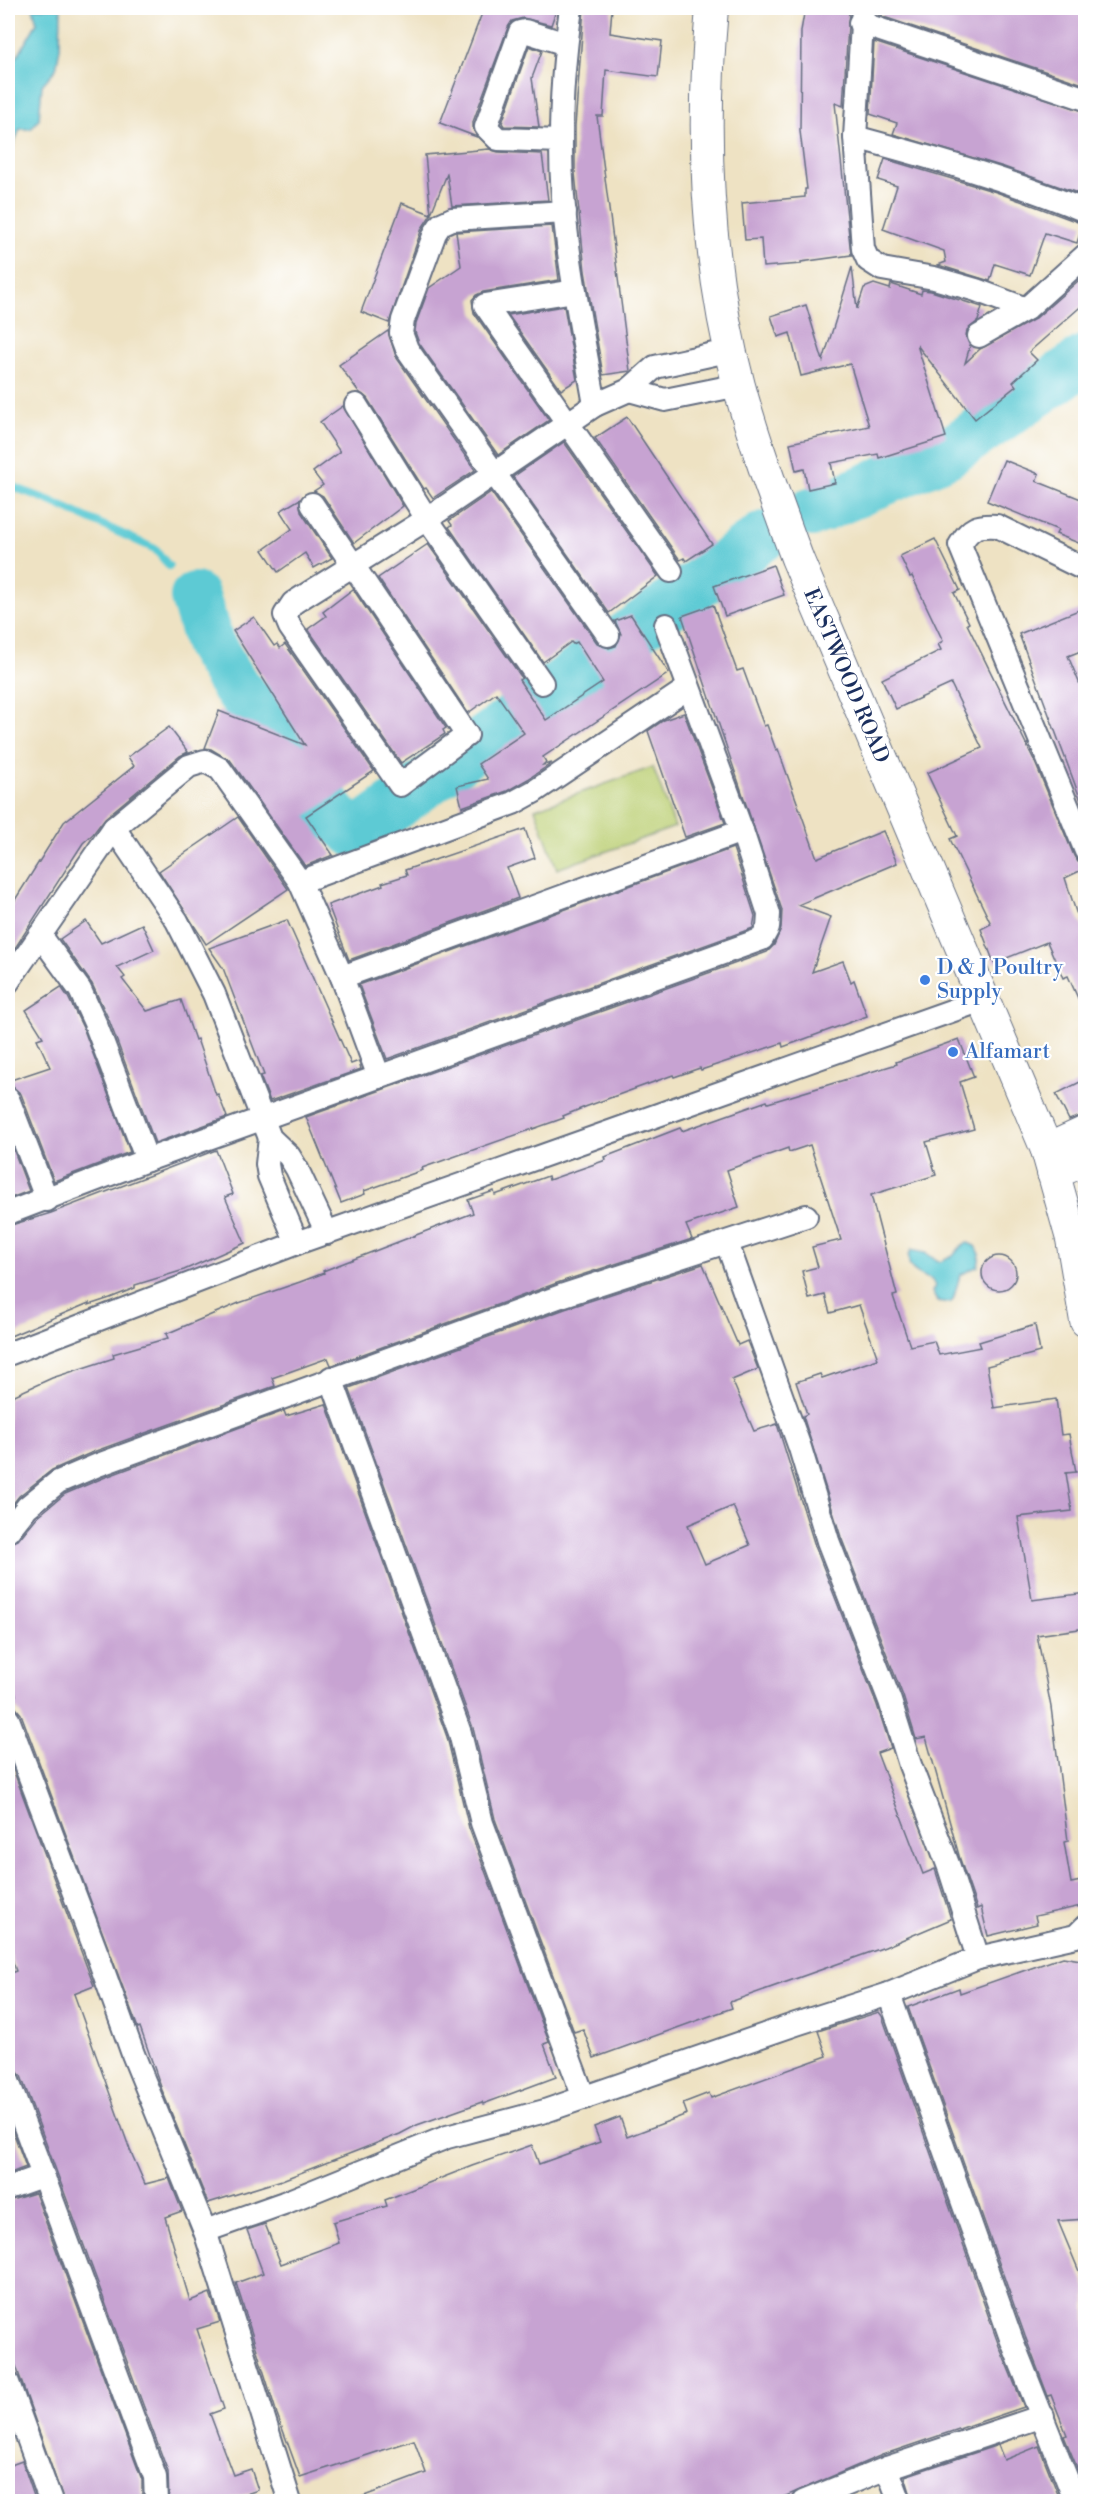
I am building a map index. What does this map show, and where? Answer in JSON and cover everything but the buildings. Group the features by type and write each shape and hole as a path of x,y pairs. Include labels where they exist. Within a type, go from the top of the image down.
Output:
{"main road":[{"name":"EASTWOOD ROAD","path":"712,8 707,63 708,193 718,280 739,385 797,558 1050,1161 1072,1239 1086,1321"},
{"path":"1050,1161 1086,1132"},
{"path":"1050,1161 1086,1160"}],"street":[{"path":"570,8 561,141 565,212 575,291 595,405"},
{"path":"1026,309 976,290 934,278 882,269 868,260 862,249 855,137 862,15 1086,99"},
{"path":"561,141 498,139 486,127 520,32 525,31 566,44"},
{"path":"855,137 968,168 1036,190 1086,211"},
{"path":"565,212 452,219 441,224 435,233 403,320 401,333 407,348 608,635"},
{"path":"979,336 1026,309 1086,255"},
{"path":"575,291 485,305 671,571"},
{"path":"312,504 353,567 466,735 400,784 290,627 285,615 293,603 353,567 427,519 595,405 629,390 655,367 732,350"},
{"path":"629,390 665,399 739,385"},
{"path":"356,405 427,519 542,683"},
{"path":"1086,570 997,526 981,525 967,532 960,545 1086,851"},
{"path":"8,1213 147,1160 267,1129 379,1077 762,939 768,928 769,915 742,831 666,625"},
{"path":"300,882 513,803 688,688"},
{"path":"8,982 114,828 189,766 205,761 220,769 300,882 342,977 379,1077"},
{"path":"114,828 182,931 214,994 267,1129 297,1169 327,1233"},
{"path":"342,977 742,831"},
{"path":"40,936 80,990 96,1025 147,1160"},
{"path":"8,1354 297,1243 982,1000"},
{"path":"8,1099 47,1200"},
{"path":"267,1129 269,1176 297,1243"},
{"path":"8,1531 27,1507 58,1482 331,1378 561,1296 806,1216"},
{"path":"727,1243 800,1448 828,1542 860,1618 890,1701 910,1765 949,1867 978,1958"},
{"path":"331,1378 460,1732 482,1823 584,2098"},
{"path":"8,1719 133,2054 205,2230 290,2502"},
{"path":"205,2230 284,2203 447,2137 545,2111 584,2098 788,2026 889,1994 978,1958 1082,1934"},
{"path":"889,1994 1012,2341 1076,2502"},
{"path":"8,2081 154,2477 156,2502"},
{"path":"8,2188 42,2176"},
{"path":"8,2383 51,2502"},
{"path":"803,2502 887,2468 1043,2416"},
{"path":"887,2468 900,2502"}],"green space":[{"path":"653,767 675,827 557,869 535,809"}],"water":[{"path":"33,8 61,8 60,48 56,69 42,85 39,119 31,129 20,129 11,151 8,168 8,72 37,23"},
{"path":"968,1243 975,1246 980,1254 978,1266 960,1275 953,1300 950,1303 937,1301 932,1292 935,1286 932,1280 917,1273 910,1266 911,1250 925,1253 940,1262 953,1256 962,1245"}],"waterway":[{"path":"812,512 946,454 1086,359"},
{"path":"8,485 48,500 155,549 169,566"},
{"path":"195,597 209,643 236,688 256,710 336,818 356,834 764,536"}],"place":[{"name":"D & J Poultry Supply","path":"925,980"},
{"name":"Alfamart","path":"953,1052"}]}
